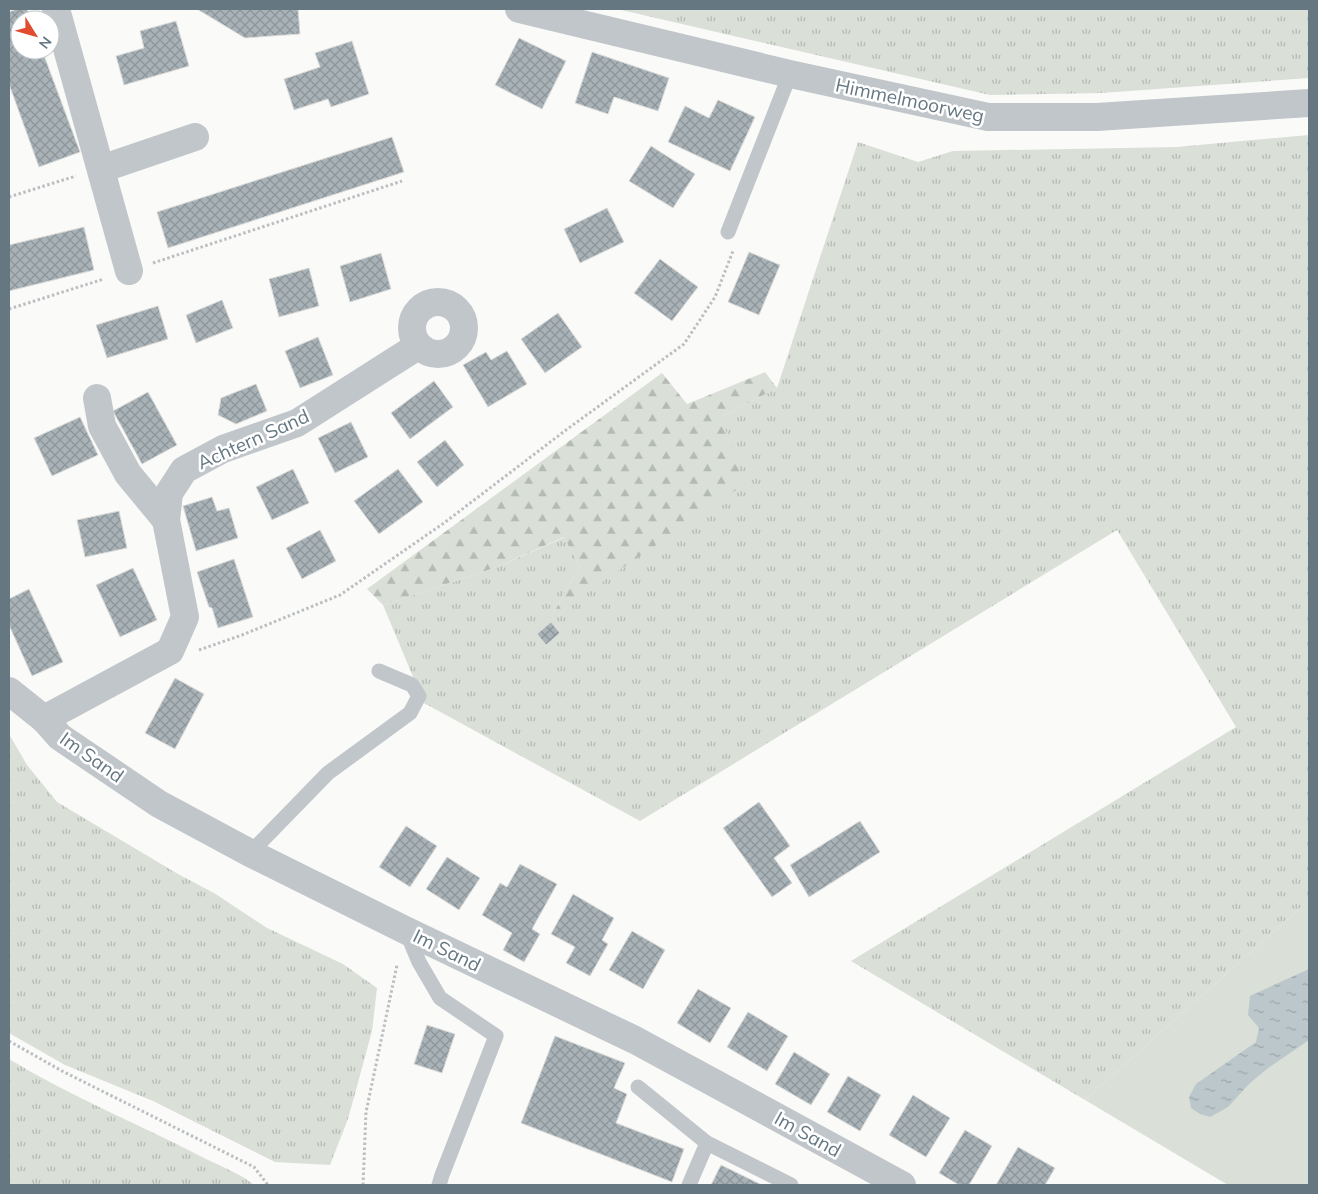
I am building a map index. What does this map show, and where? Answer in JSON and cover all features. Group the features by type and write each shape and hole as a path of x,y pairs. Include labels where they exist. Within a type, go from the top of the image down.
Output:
{"street":[{"path":"56,9 129,271"},
{"name":"Himmelmoorweg","path":"519,9 790,74 988,117 1097,117 1309,103"},
{"path":"100,169 195,137"},
{"name":"Achtern Sand","path":"170,651 185,617 166,520 169,492 184,470 223,449 297,423 418,346"},
{"name":"Achtern Sand","path":"97,398 102,426 128,474 166,520"},
{"path":"44,719 170,651"},
{"name":"Im Sand","path":"9,691 44,719 60,737 159,804 250,853 405,930 635,1040 902,1185"}],"lane":[{"path":"728,232 790,74"},
{"path":"250,853 328,773 410,713 419,696 412,685 379,672"},
{"path":"405,930 419,962 440,998 496,1036 439,1185"},
{"path":"638,1088 707,1144 791,1185"},
{"path":"689,1185 707,1144"}],"path":[{"path":"9,197 100,169"},
{"path":"9,309 402,181"},
{"path":"170,651 186,655 242,635 340,595 444,523 566,430 684,344 715,297 735,246 728,232"},
{"path":"363,1185 366,1112 405,930"},
{"path":"9,1040 62,1071 254,1167 268,1185"}],"green space":[{"path":"617,9 1309,9 1309,78 1102,93 990,95"},
{"path":"1309,135 1309,900 1085,1100 851,961 1236,727 1117,530 640,821 424,703 383,605 497,567 565,537 580,567 552,615 721,417 777,388 858,142 918,162 953,151 1177,147"},
{"path":"765,372 777,388 721,417 745,484 551,617 580,567 564,537 497,567 383,605 367,589 662,373 687,404"},
{"path":"9,734 27,765 57,802 178,874 214,893 267,928 343,964 377,988 372,1031 348,1119 330,1165 275,1162 153,1101 65,1065 9,1033"},
{"path":"1309,900 1309,1185 1228,1185 1085,1100"},
{"path":"9,1059 81,1098 237,1174 254,1185 9,1185"}],"water":[{"path":"1309,969 1309,1040 1268,1068 1250,1083 1228,1107 1210,1117 1200,1114 1191,1108 1189,1097 1196,1084 1256,1042 1259,1028 1248,1015 1250,996"}],"building":[{"path":"197,9 298,9 300,34 245,38"},
{"path":"9,12 10,60 46,60 80,152 39,167 9,84"},
{"path":"176,21 189,66 124,85 116,56 144,48 140,31"},
{"path":"519,38 566,61 542,109 495,85"},
{"path":"352,41 369,94 331,107 328,99 294,110 284,79 320,67 315,53"},
{"path":"592,52 669,78 658,111 614,97 608,114 575,103"},
{"path":"718,100 755,117 730,171 668,142 685,106 709,118"},
{"path":"392,137 404,172 168,248 157,212"},
{"path":"651,146 695,174 673,208 629,181"},
{"path":"607,208 624,242 580,263 564,229"},
{"path":"84,227 94,270 9,291 9,245"},
{"path":"749,252 780,265 759,315 728,302"},
{"path":"381,253 391,289 350,302 340,266"},
{"path":"660,259 698,287 672,321 634,293"},
{"path":"309,268 319,306 279,317 269,279"},
{"path":"222,300 233,328 196,343 186,315"},
{"path":"158,306 168,339 107,358 96,325"},
{"path":"558,313 582,347 545,373 521,339"},
{"path":"318,337 333,375 300,388 285,351"},
{"path":"507,351 527,384 488,407 463,365 486,352 491,360"},
{"path":"434,381 453,407 410,439 391,413"},
{"path":"256,384 267,411 236,424 218,415 221,398"},
{"path":"148,392 177,445 142,464 113,411"},
{"path":"80,417 98,455 52,476 34,438"},
{"path":"351,422 368,457 335,473 318,438"},
{"path":"445,440 464,465 437,487 417,462"},
{"path":"293,469 309,503 272,520 256,487"},
{"path":"398,469 423,502 379,534 354,501"},
{"path":"212,497 217,511 229,508 238,538 196,551 183,506"},
{"path":"119,511 127,548 85,557 77,520"},
{"path":"320,530 336,561 302,579 286,548"},
{"path":"234,559 253,617 218,628 197,572"},
{"path":"133,568 157,620 120,637 96,585"},
{"path":"29,589 63,662 32,676 9,625 9,599"},
{"path":"551,622 560,633 546,645 537,634"},
{"path":"175,678 204,694 175,749 145,733"},
{"path":"759,802 790,846 774,858 792,883 772,897 723,828"},
{"path":"860,821 880,852 809,897 790,865"},
{"path":"406,826 437,846 410,887 379,867"},
{"path":"447,857 480,878 459,910 426,889"},
{"path":"520,864 557,884 532,929 540,934 524,962 503,950 512,933 482,915 500,883 507,887"},
{"path":"573,894 614,918 602,940 608,944 590,976 566,963 575,947 551,934"},
{"path":"632,931 665,950 643,989 609,970"},
{"path":"698,989 731,1008 710,1043 677,1023"},
{"path":"748,1012 788,1036 767,1071 727,1047"},
{"path":"427,1025 455,1034 442,1073 414,1064"},
{"path":"555,1036 625,1063 614,1088 627,1094 616,1123 684,1149 672,1182 521,1123"},
{"path":"794,1052 830,1074 811,1105 775,1084"},
{"path":"848,1076 881,1095 860,1131 827,1112"},
{"path":"913,1095 950,1118 926,1157 889,1135"},
{"path":"965,1130 992,1146 969,1185 959,1185 939,1173"},
{"path":"1018,1147 1055,1168 1045,1185 996,1185"},
{"path":"721,1165 762,1185 711,1185"}]}
